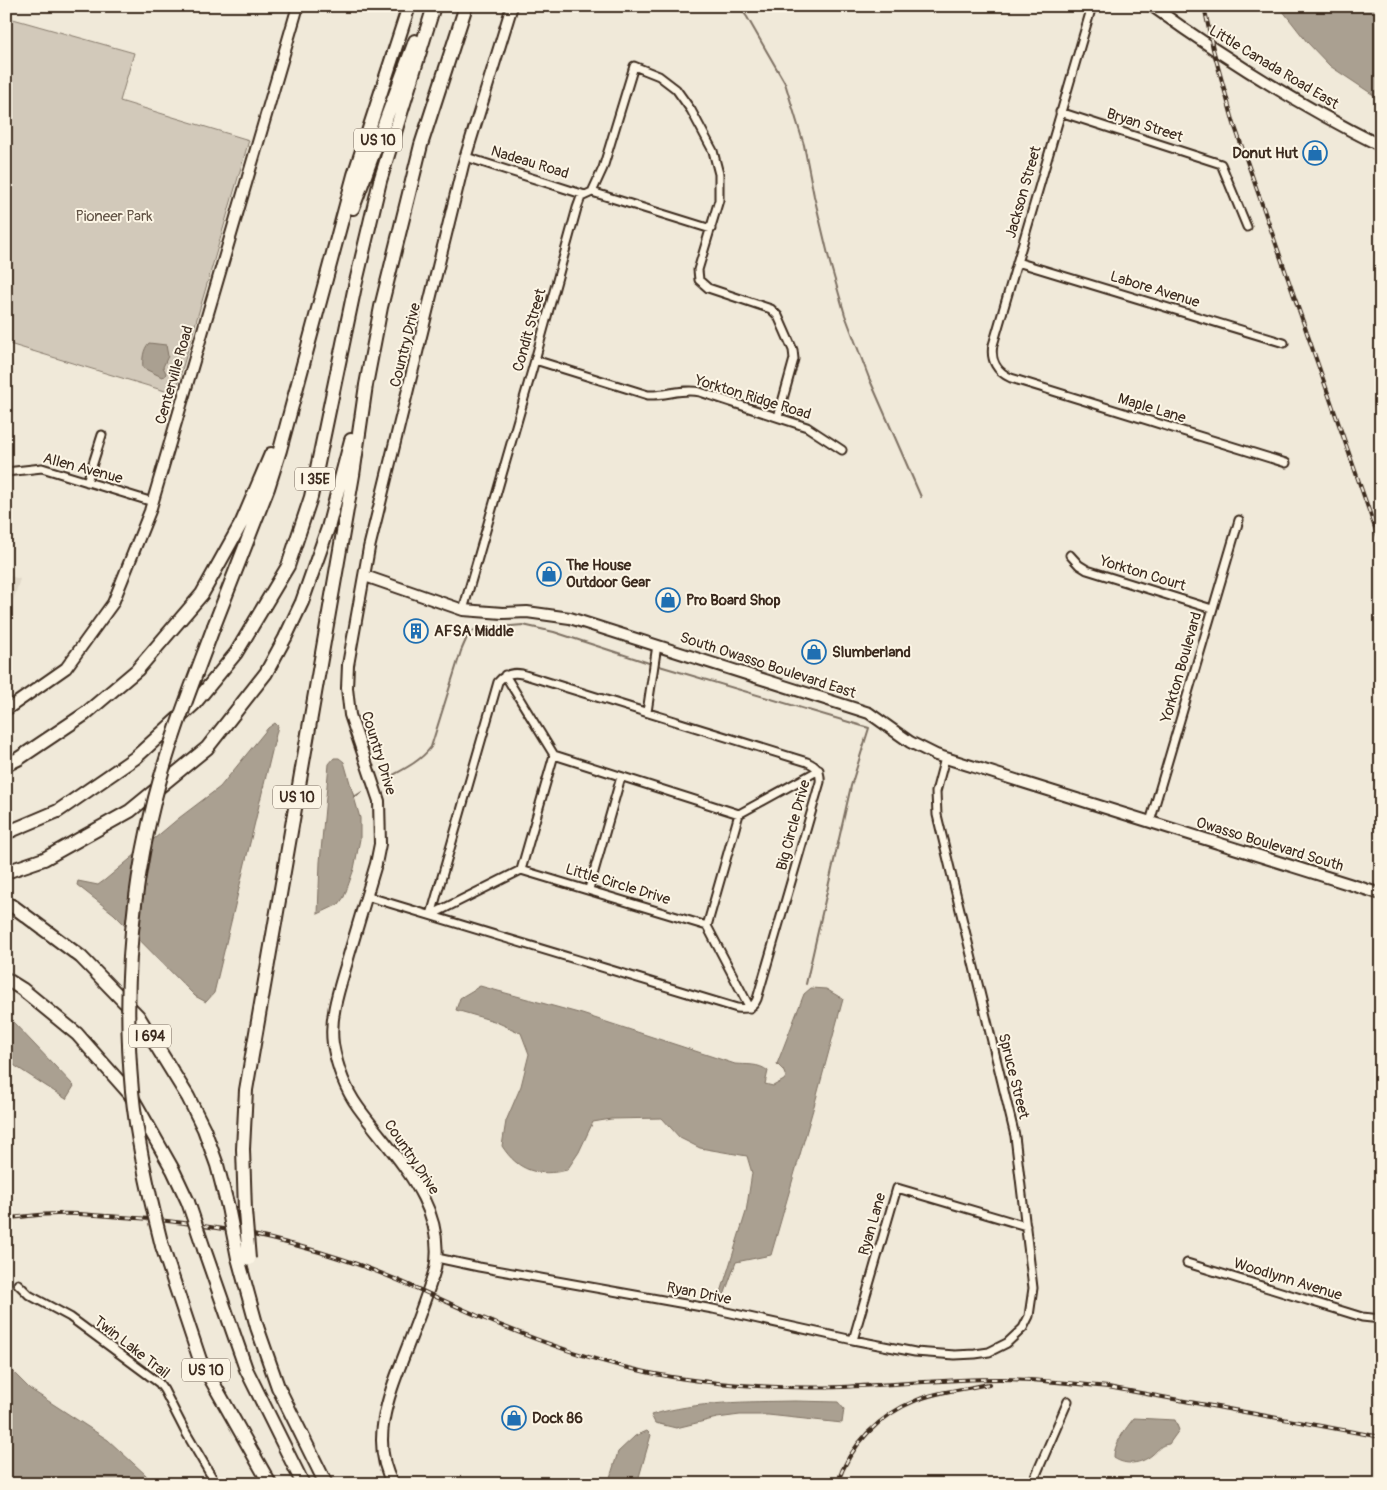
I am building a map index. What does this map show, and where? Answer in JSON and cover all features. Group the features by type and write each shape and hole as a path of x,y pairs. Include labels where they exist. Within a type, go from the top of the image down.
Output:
{"highway":[{"path":"328,275 354,175 408,6"},
{"name":"US 10","path":"270,1484 200,1360 162,1246 145,1171 132,1092 129,987 133,933 141,871 155,799 183,708 268,488 328,275 428,6"},
{"name":"I 35E","path":"6,833 58,812 135,758 194,704 236,654 288,566 311,497 355,286 380,181 434,6"},
{"name":"I 35E","path":"6,872 44,860 130,811 207,748 266,673 285,638 302,602 328,528 366,385 381,308 418,154 466,6"},
{"path":"455,40 475,6"},
{"name":"US 10","path":"244,1258 246,1211 243,1149 246,1090 353,476 366,385"},
{"path":"6,764 18,759 85,714 137,670 202,594 242,522 290,411"},
{"name":"I 694","path":"10,905 81,957 138,1016 188,1097 204,1129 217,1165 244,1258 257,1327 278,1387 326,1484"},
{"path":"6,979 22,989 77,1034 130,1094 173,1170 188,1202 246,1369 303,1484"}],"street":[{"name":"Centerville Road","path":"6,710 66,668 113,603 153,502 298,6"},
{"name":"Country Drive","path":"393,1484 383,1458 382,1438 385,1407 428,1293 437,1258 437,1239 434,1221 423,1194 398,1158 357,1106 342,1077 333,1043 332,1026 336,1001 380,844 379,802 350,715 347,688 348,665 369,548 466,158 512,6"},
{"name":"Jackson Street","path":"1011,378 1004,375 995,365 992,350 1092,6"},
{"name":"Little Canada Road East","path":"1152,6 1213,49 1306,106 1381,146"},
{"name":"Condit Street","path":"463,610 577,208 581,197 588,193 603,168 634,66 659,76 676,89 706,136 717,164 720,187 719,200 711,229"},
{"name":"Bryan Street","path":"1060,112 1221,164 1247,227"},
{"name":"Nadeau Road","path":"466,158 711,229"},
{"path":"711,229 698,270 699,280 708,288 772,309 778,316 793,350 792,369 778,417"},
{"name":"Labore Avenue","path":"1017,262 1284,343"},
{"name":"Yorkton Ridge Road","path":"535,360 648,395 656,396 692,391 807,427 842,450"},
{"name":"Maple Lane","path":"1011,378 1286,463"},
{"path":"87,482 102,435"},
{"name":"Allen Avenue","path":"6,472 42,468 153,502"},
{"name":"Yorkton Boulevard","path":"1150,822 1240,520"},
{"name":"Yorkton Court","path":"1070,555 1079,565 1087,570 1212,609"},
{"name":"South Owasso Boulevard East","path":"364,576 463,610 503,613 528,612 570,618 869,712 922,749 945,758 1150,822"},
{"path":"647,712 657,646"},
{"name":"Big Circle Drive","path":"506,675 516,673 647,712 808,762 819,770 820,782 756,1004 750,1008"},
{"path":"431,915 498,682 506,675 554,755 739,814"},
{"path":"431,915 521,870 554,755"},
{"name":"Spruce Street","path":"945,758 936,792 937,815 1015,1136 1033,1288 1029,1316 1023,1328 1007,1343 998,1349 982,1354 955,1355"},
{"path":"366,896 737,1008 750,1008 707,926 739,814 819,770"},
{"path":"589,889 621,777"},
{"name":"Owasso Boulevard South","path":"1150,822 1381,894"},
{"name":"Little Circle Drive","path":"521,870 707,926"},
{"name":"Ryan Lane","path":"853,1340 897,1188 1026,1226"},
{"name":"Ryan Drive","path":"437,1258 713,1309 915,1352 955,1355"},
{"name":"Woodlynn Avenue","path":"1187,1263 1362,1317 1381,1318"},
{"name":"Twin Lake Trail","path":"18,1284 29,1295 70,1317 159,1383 216,1484"},
{"path":"1032,1484 1068,1401"}],"shaded area":[{"path":"1279,6 1381,6 1381,100 1330,66 1307,42"},
{"path":"149,343 166,345 168,356 163,367 166,373 165,376 162,377 143,368 143,355"},
{"path":"6,575 20,579 6,622"},
{"path":"275,723 278,726 214,993 206,1002 195,996 114,914 77,885 78,881 98,885 179,818 220,787 268,728"},
{"path":"334,758 339,758 344,762 360,818 360,839 354,869 344,897 339,904 318,914 320,862 329,764"},
{"path":"480,986 582,1014 735,1064 764,1068 768,1071 765,1084 773,1086 786,1077 783,1070 777,1064 804,994 811,988 826,989 843,999 771,1255 736,1262 721,1304 718,1302 746,1212 752,1173 747,1156 700,1148 680,1138 662,1118 611,1119 593,1122 579,1152 567,1170 547,1173 530,1170 522,1166 502,1146 506,1121 521,1086 529,1054 521,1033 494,1021 456,1010 460,998"},
{"path":"6,1017 74,1086 66,1099 6,1060"},
{"path":"6,1365 30,1389 108,1440 146,1475 151,1484 6,1484"},
{"path":"795,1401 838,1402 844,1409 842,1423 768,1415 740,1415 717,1418 676,1428 655,1423 651,1415 669,1410 705,1405"},
{"path":"1134,1418 1175,1420 1179,1430 1169,1444 1162,1446 1148,1458 1133,1463 1119,1461 1114,1458 1114,1453 1121,1437"},
{"path":"647,1431 651,1435 637,1484 608,1484 618,1452 635,1436"}],"green space":[{"name":"Pioneer Park","path":"6,17 134,53 120,101 249,140 175,394 6,343"}],"waterway":[{"path":"739,6 785,83 804,145 830,263 845,315 869,378 921,497"},
{"path":"386,779 416,761 431,747 461,651 468,635 476,629 523,625 554,632 652,664"},
{"path":"656,665 869,728 851,786 806,984"},
{"path":"354,797 362,792"}],"railway":[{"path":"1204,6 1213,49 1234,124 1381,545"},
{"path":"6,1218 44,1214 138,1218 197,1225 255,1235 313,1250 376,1271 478,1316 549,1344 598,1360 672,1377 735,1385 799,1388 980,1379 1054,1382 1108,1387 1381,1437"},
{"path":"837,1484 858,1444 878,1423 890,1414 903,1406 925,1397 989,1384"}],"place":[{"name":"Donut Hut","path":"1315,153"},
{"name":"The House Outdoor Gear","path":"549,574"},
{"name":"Pro Board Shop","path":"668,600"},
{"name":"AFSA Middle","path":"416,631"},
{"name":"Slumberland","path":"814,652"},
{"name":"Dock 86","path":"514,1418"}]}
